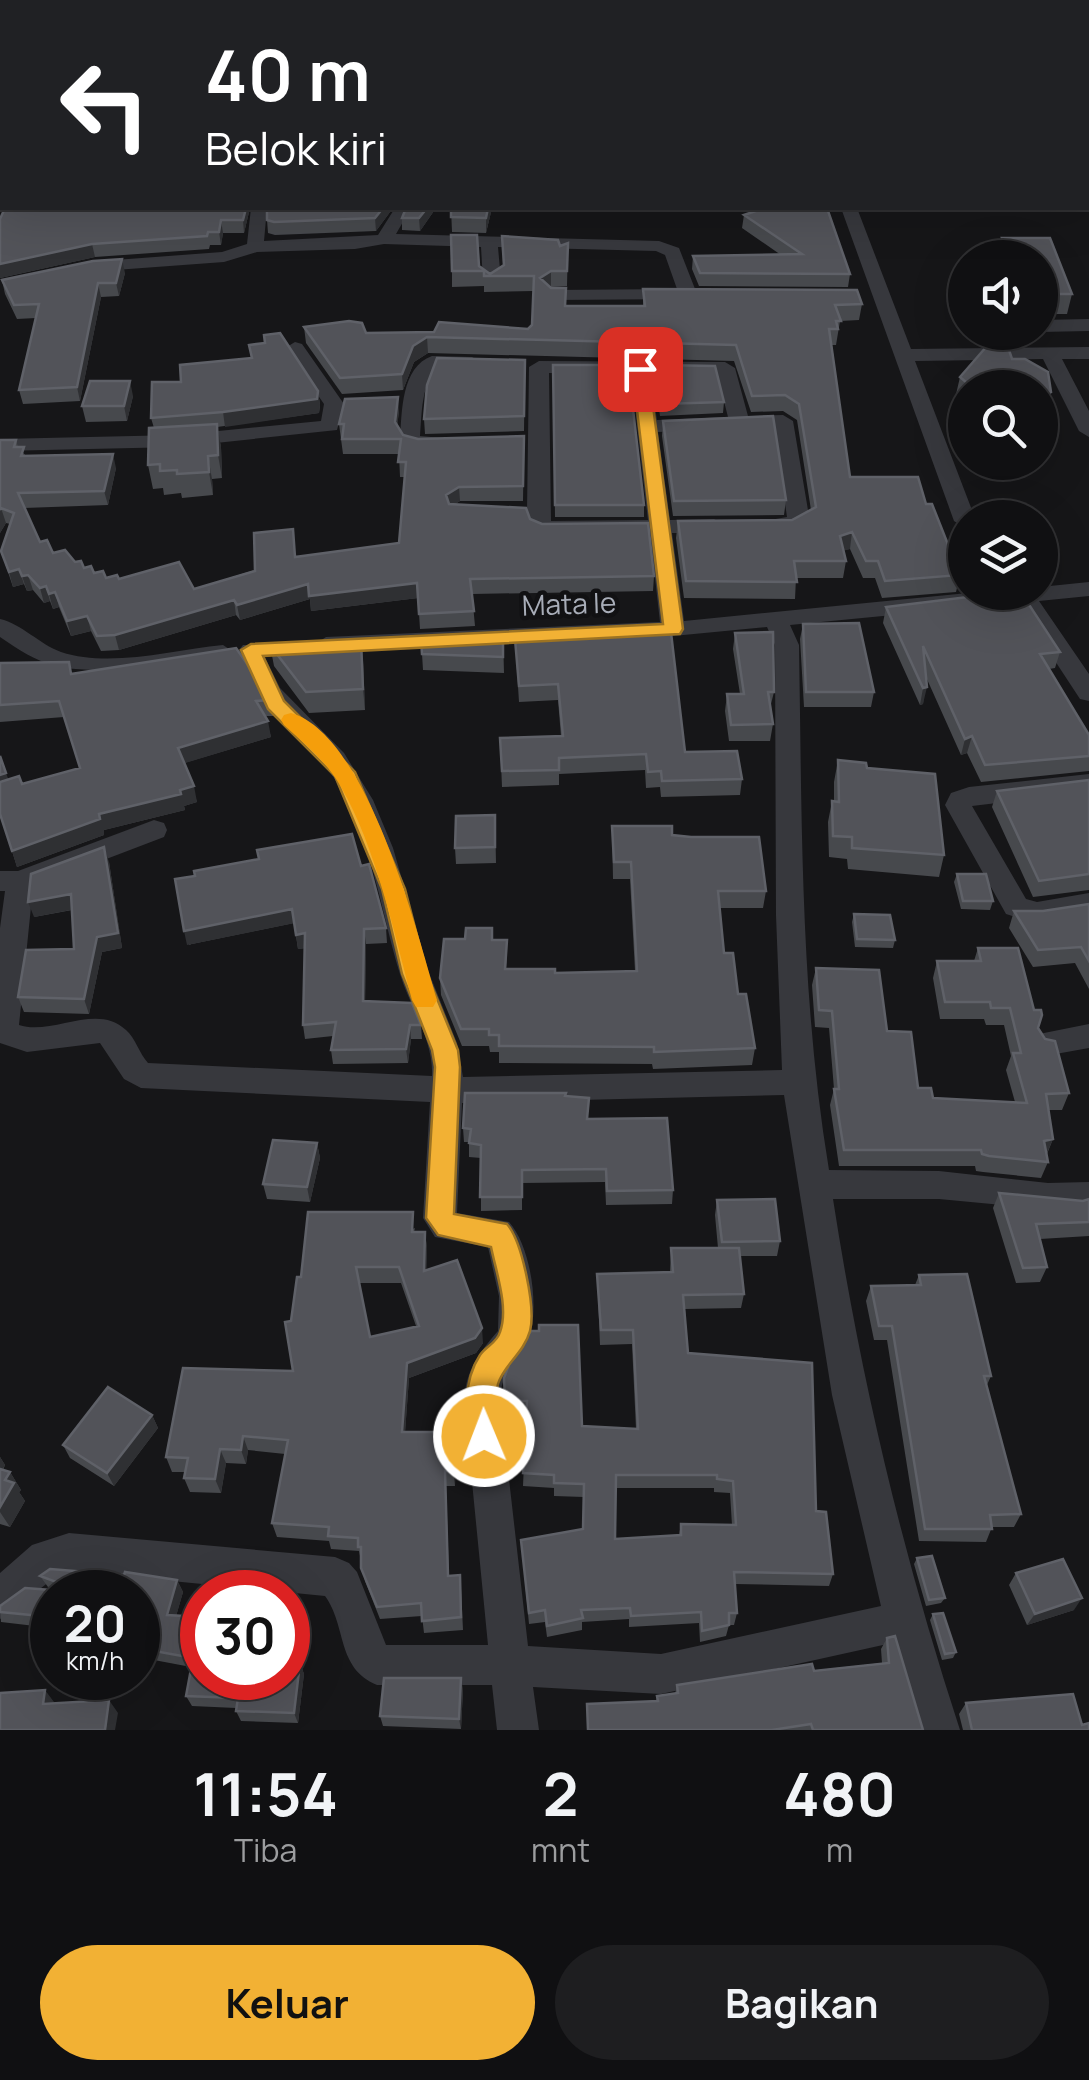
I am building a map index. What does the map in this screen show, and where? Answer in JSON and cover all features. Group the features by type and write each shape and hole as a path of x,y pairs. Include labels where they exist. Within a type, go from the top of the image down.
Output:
{"street":[{"path":"255,248 260,210"},
{"path":"384,239 402,210"},
{"path":"850,210 872,297 903,356 957,500"},
{"path":"77,269 224,257 255,248 356,244 384,239 663,246 673,252 697,294 553,294"},
{"path":"489,241 492,281"},
{"path":"1058,325 1089,324"},
{"path":"0,445 178,441 320,428 332,423 342,404 295,348"},
{"path":"903,356 986,350"},
{"path":"1043,350 1089,431"},
{"path":"1056,350 1087,358"},
{"path":"650,426 783,422 799,522 790,526 548,530 528,512 530,367 640,369 722,359 738,422"},
{"path":"459,444 412,442 406,401 428,362 488,364"},
{"path":"640,369 673,629"},
{"name":"Mata Ie","path":"1058,593 1089,589"},
{"name":"Mata Ie","path":"305,647 776,622 948,602"},
{"path":"1034,610 1089,694"},
{"path":"776,622 787,645 789,928 798,1082 826,1270 849,1387 903,1622 938,1730"},
{"path":"0,626 41,652 89,664 260,650 276,704 324,749 352,786 388,874 414,974 445,1050 448,1090 440,1218 448,1226 501,1236 517,1314 512,1340 491,1364 482,1388 508,1665 518,1730"},
{"path":"1089,784 969,796 958,806 1016,907 1037,913 1089,904"},
{"path":"154,830 10,881 3,1021 10,1036 22,1040 88,1031 110,1034 122,1043 134,1071 149,1076 448,1090 798,1082"},
{"path":"1050,1043 1089,1036"},
{"path":"815,1185 886,1183 982,1188 1056,1199 1089,1196"},
{"path":"0,1599 46,1559 69,1552 334,1577 344,1588 365,1654 377,1666 508,1665 632,1675 688,1672 903,1622"}],"building":[{"path":"4,210 246,210 243,220 221,220 219,232 208,232 207,236 92,244 0,264 0,219"},
{"path":"267,210 381,210 375,218 267,220"},
{"path":"405,210 425,210 419,218 402,218"},
{"path":"451,210 488,210 486,218 451,217"},
{"path":"828,210 850,274 700,273 693,256 802,254 744,215 756,211"},
{"path":"451,235 477,235 479,266 490,274 504,265 502,236 558,240 560,246 568,243 567,271 551,271 540,278 551,288 566,288 565,306 645,306 643,289 857,290 862,304 835,305 841,321 836,321 838,329 829,329 850,477 918,477 926,504 932,504 948,545 948,576 885,581 878,561 866,561 852,532 840,536 846,561 794,561 797,582 686,581 678,521 792,520 816,507 799,404 785,395 752,396 736,345 427,337 413,346 402,374 340,378 304,327 349,321 362,323 366,333 434,332 439,322 528,329 532,325 534,276 484,276 484,271 452,271"},
{"path":"1002,238 1051,240 1003,240"},
{"path":"1058,258 1072,294 1058,294"},
{"path":"122,259 116,283 98,283 77,387 19,390 39,304 14,305 2,280 93,261"},
{"path":"280,333 318,391 317,399 151,418 152,382 181,382 180,365 252,358 249,345 265,343 264,335"},
{"path":"984,350 1009,350 1012,359 1025,359 1044,370 966,370"},
{"path":"437,358 525,360 524,416 424,419 427,385"},
{"path":"553,365 628,365 644,505 555,505"},
{"path":"655,365 715,366 724,402 661,404"},
{"path":"90,381 130,381 124,406 82,406"},
{"path":"398,397 395,422 403,435 418,439 524,436 523,486 459,487 446,495 449,504 526,508 530,519 542,524 648,523 654,576 470,579 474,611 419,614 417,583 309,596 308,584 237,605 234,600 115,635 97,636 87,616 67,621 55,592 49,594 46,586 40,588 28,575 22,576 19,569 9,572 1,551 14,513 0,510 0,440 16,440 14,447 24,447 21,456 113,454 104,491 18,493 40,542 47,540 53,553 65,550 75,562 81,561 84,568 91,566 94,573 103,571 106,578 117,575 119,579 179,562 194,589 255,571 254,533 293,529 295,557 399,543 406,462 398,462 401,439 342,439 344,424 339,424 345,399"},
{"path":"773,416 786,500 674,501 663,421"},
{"path":"217,424 218,455 208,456 209,472 177,474 177,470 160,471 160,464 148,465 149,428"},
{"path":"948,599 948,610 1033,610 1060,652 1040,654 1089,735 1089,756 985,765 972,736 965,739 923,646 927,687 923,688 886,607"},
{"path":"859,623 874,692 806,692 803,624"},
{"path":"670,624 685,752 737,751 742,779 662,781 661,771 648,772 646,754 559,758 559,770 502,771 500,738 563,736 558,684 519,686 515,639 646,634 645,626"},
{"path":"773,632 774,692 768,692 773,724 731,725 727,694 744,694 735,633"},
{"path":"503,635 503,657 422,654 421,638"},
{"path":"361,640 363,689 306,692 270,645"},
{"path":"236,648 272,700 256,701 268,721 178,748 194,786 180,790 181,794 99,814 100,819 12,851 0,814 0,782 19,776 22,784 80,768 59,701 0,705 0,663 69,662 71,674"},
{"path":"838,760 866,763 867,768 935,774 944,855 852,848 852,837 833,836 832,801 839,802"},
{"path":"1089,780 1089,874 1039,881 997,791"},
{"path":"495,815 495,847 455,848 456,816"},
{"path":"612,826 672,826 672,835 691,837 759,837 766,891 718,891 724,953 733,953 738,994 746,994 755,1048 654,1052 654,1047 499,1046 499,1035 489,1035 489,1029 461,1029 440,978 444,939 465,939 466,928 492,928 492,940 507,940 505,969 555,969 555,973 637,971 631,862 614,862"},
{"path":"352,834 361,866 369,864 386,928 364,929 363,1001 412,1003 421,1025 410,1025 406,1049 331,1050 336,1022 303,1025 305,933 296,935 292,909 184,931 175,879 195,876 194,871 259,859 257,850"},
{"path":"104,847 118,933 97,937 84,999 18,997 26,950 74,949 71,894 28,902 31,874"},
{"path":"957,874 986,874 993,901 963,901"},
{"path":"1089,904 1089,961 1081,947 1038,950 1014,911 1043,911"},
{"path":"854,914 890,915 895,940 857,939"},
{"path":"978,948 1018,948 1034,1010 1041,1010 1038,1028 1045,1039 1055,1041 1069,1093 1046,1094 1053,1139 1044,1141 1048,1162 989,1156 981,1150 844,1150 834,1089 839,1089 832,1011 819,1010 816,968 879,970 887,1031 911,1032 918,1088 931,1088 933,1098 1027,1103 1013,1053 1021,1053 1010,1008 991,1008 990,1002 945,1002 937,961 981,961"},
{"path":"465,1093 566,1093 565,1096 589,1098 587,1119 667,1118 673,1190 607,1191 606,1169 522,1170 522,1197 480,1197 481,1145 469,1143 471,1129 463,1128"},
{"path":"273,1140 317,1143 307,1187 263,1184"},
{"path":"999,1193 1089,1199 1089,1222 1036,1224 1047,1267 1023,1268"},
{"path":"775,1199 780,1241 722,1242 717,1200"},
{"path":"308,1212 413,1212 412,1232 425,1232 424,1271 457,1260 482,1328 475,1338 407,1363 402,1432 455,1432 453,1471 445,1471 448,1576 460,1575 461,1617 422,1621 421,1603 377,1607 361,1568 358,1538 328,1536 329,1527 272,1523 288,1440 243,1436 241,1450 220,1449 215,1479 184,1478 188,1458 166,1457 183,1368 293,1371 285,1322 291,1321 297,1277 301,1277","holes":["356,1267 399,1267 419,1326 370,1337"]},
{"path":"671,1248 739,1248 744,1294 683,1295 688,1353 812,1363 816,1511 826,1512 833,1574 734,1572 737,1613 729,1613 729,1625 702,1631 701,1612 631,1616 630,1608 581,1610 583,1618 547,1626 545,1610 529,1613 521,1540 583,1529 584,1484 554,1483 554,1475 523,1473 527,1401 505,1401 504,1378 510,1362 531,1331 539,1331 539,1325 578,1325 582,1426 638,1429 633,1330 601,1330 597,1274 673,1272","holes":["616,1475 717,1475 717,1479 733,1481 736,1525 681,1524 681,1535 615,1539"]},
{"path":"967,1274 991,1376 984,1376 1021,1514 990,1515 992,1529 925,1529 892,1326 879,1326 871,1286 921,1285 919,1275"},
{"path":"108,1387 152,1415 107,1473 63,1445"},
{"path":"0,1469 10,1472 5,1480 14,1483 0,1507"},
{"path":"932,1556 945,1598 929,1600 917,1558"},
{"path":"1063,1559 1082,1598 1035,1614 1016,1573"},
{"path":"160,1577 177,1580 167,1615 180,1616 180,1656 160,1652"},
{"path":"30,1588 30,1615 0,1612 0,1606"},
{"path":"943,1613 956,1652 945,1654 933,1614"},
{"path":"895,1636 923,1730 813,1730 811,1724 772,1730 588,1730 587,1704 658,1701 657,1696 678,1693 677,1685 812,1664 814,1671 889,1663 887,1638"},
{"path":"384,1678 461,1678 459,1719 380,1716"},
{"path":"30,1691 30,1700 44,1700 43,1704 109,1700 105,1730 0,1730 0,1693"},
{"path":"1073,1694 1082,1725 1089,1723 1089,1730 972,1730 966,1703"},
{"path":"238,1700 296,1700 294,1713 236,1711"}],"slow traffic":[{"path":"291,720 324,749 352,786 378,845 425,1000"}],"route":[{"path":"484,1436 482,1388 491,1364 507,1350 516,1330 517,1314 504,1242 497,1233 442,1224 448,1067 445,1050 414,974 393,889 378,845 344,772 276,704 256,669 251,650 673,629 640,369"}]}
